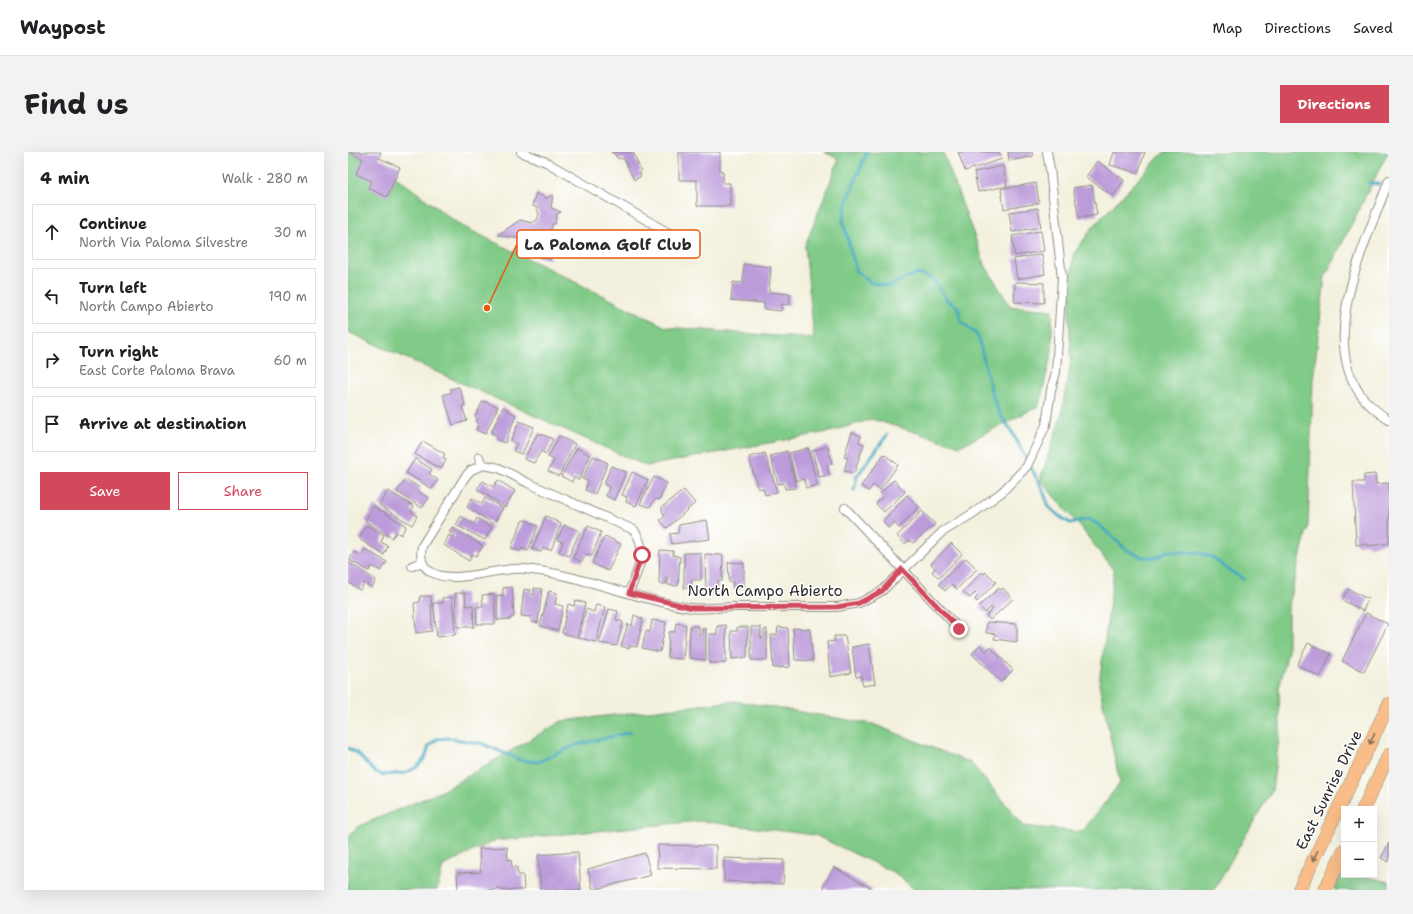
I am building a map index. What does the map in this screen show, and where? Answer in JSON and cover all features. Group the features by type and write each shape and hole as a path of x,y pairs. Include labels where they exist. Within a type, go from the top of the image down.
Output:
{"main road":[{"name":"East Sunrise Drive","path":"1299,890 1389,704"},
{"path":"1364,806 1389,755"},
{"path":"1325,890 1341,856"}],"street":[{"path":"521,152 546,162 674,236"},
{"name":"North Campo Abierto","path":"422,562 424,567 432,573 441,576 465,576 523,568 693,608 837,607 859,603 882,591 902,569 942,532 972,514 1002,492 1027,466 1046,425 1056,372 1062,278 1047,152"},
{"path":"1389,180 1350,288 1343,322 1343,347 1351,378 1363,398 1389,420"},
{"path":"480,457 482,465"},
{"path":"412,566 422,562 420,558 422,546 465,477 471,470 482,465 492,465 528,483 624,525 643,537 642,555 629,593"},
{"path":"845,508 959,629"}],"green space":[{"path":"348,152 363,152 460,225 666,327 814,339 805,246 839,159 824,152 943,152 985,265 1010,306 1052,310 1052,352 1039,406 960,446 872,419 833,431 646,466 348,332"},
{"path":"1164,152 1388,152 1325,277 1313,380 1308,526 1288,606 1288,651 1279,688 1280,730 1272,790 1214,890 915,890 895,873 815,835 699,821 494,841 443,866 437,890 348,890 348,837 357,827 442,791 562,721 735,701 873,724 971,763 1024,826 1082,832 1120,783 1099,684 1114,571 1082,529 1040,480 1061,416 1071,361 1069,316 1073,255 1092,228"},
{"path":"1341,875 1341,878 1372,878 1389,882 1389,890 1334,890"}],"building":[{"path":"349,152 381,152 379,158 400,167 387,197 368,188 372,181 356,174 363,159"},
{"path":"611,152 633,152 641,171 639,172 641,176 634,180 624,159 617,158 615,154"},
{"path":"679,152 720,152 720,171 723,171 723,183 730,183 730,206 697,206 697,180 679,180"},
{"path":"958,152 999,152 1002,159 965,171"},
{"path":"1008,152 1032,152 1033,156 1009,161"},
{"path":"1114,152 1145,152 1138,173 1110,165"},
{"path":"1097,161 1124,180 1113,196 1086,177"},
{"path":"1003,166 1007,186 978,192 974,172"},
{"path":"1036,183 1039,203 1004,209 1001,189"},
{"path":"1092,185 1097,215 1079,218 1073,188"},
{"path":"536,193 546,198 553,195 551,208 561,212 557,214 555,224 552,224 551,230 537,236 551,260 537,256 530,243 516,253 520,239 498,235 520,220 532,223 538,219 539,214 536,207 532,206"},
{"path":"1038,208 1041,227 1012,232 1009,212"},
{"path":"1041,231 1044,251 1015,256 1012,236"},
{"path":"1042,254 1045,274 1017,279 1014,259"},
{"path":"744,264 771,267 769,292 790,294 789,305 782,304 781,311 764,309 764,303 731,300 733,282 743,283"},
{"path":"1015,282 1044,283 1044,303 1014,302"},
{"path":"459,387 465,405 462,406 467,421 453,425 443,395 452,392 450,389"},
{"path":"483,401 498,407 485,434 476,430 479,424 476,422 478,419 475,417"},
{"path":"503,407 516,415 505,443 496,439 497,436 491,433"},
{"path":"519,421 534,427 522,454 513,451 517,444 511,441"},
{"path":"852,432 861,436 859,442 864,444 854,473 844,471 848,458 844,457"},
{"path":"538,433 553,439 546,454 541,451 534,463 524,459"},
{"path":"559,436 575,444 559,476 548,471 554,460 548,457"},
{"path":"423,441 445,454 443,458 446,460 441,469 415,454"},
{"path":"828,446 832,464 827,465 829,475 819,477 812,451"},
{"path":"577,448 590,455 579,480 574,477 572,482 561,476"},
{"path":"808,448 817,485 806,488 804,479 796,481 789,453"},
{"path":"787,451 796,488 785,489 784,483 778,484 770,456"},
{"path":"765,453 777,492 765,495 763,488 758,489 749,457"},
{"path":"884,454 898,465 880,490 873,485 869,491 861,486"},
{"path":"593,456 608,463 595,494 585,490 588,481 582,479"},
{"path":"415,459 432,469 429,474 438,480 432,489 406,473"},
{"path":"611,466 626,472 614,500 606,496 609,487 604,484"},
{"path":"632,472 648,480 636,506 626,502 627,497 622,495"},
{"path":"1375,474 1376,484 1389,483 1389,543 1368,546 1368,544 1356,545 1353,482 1364,482 1364,475"},
{"path":"654,477 667,483 659,500 655,499 650,507 640,504"},
{"path":"406,479 420,488 418,491 429,498 422,508 397,492"},
{"path":"498,480 515,491 505,507 477,489 483,481 493,487"},
{"path":"894,480 905,492 884,512 876,504 883,496 880,493"},
{"path":"684,490 695,503 667,528 660,520 665,516 662,511 662,507"},
{"path":"388,491 414,506 411,511 417,516 412,525 379,505"},
{"path":"907,495 919,507 899,528 894,523 888,528 883,521"},
{"path":"472,498 482,504 485,498 503,508 493,524 467,507"},
{"path":"374,506 406,526 401,535 396,532 392,538 365,521"},
{"path":"922,511 935,524 913,543 909,540 905,544 897,536"},
{"path":"461,516 474,524 477,518 492,527 485,540 456,525"},
{"path":"546,516 561,524 551,550 543,548 541,552 532,549"},
{"path":"526,520 538,526 528,551 522,548 521,551 511,548 522,521"},
{"path":"707,520 710,539 672,544 670,534 678,533 679,525"},
{"path":"367,525 384,535 381,542 388,546 384,555 359,539"},
{"path":"564,525 580,531 569,556 559,552 563,542 557,540"},
{"path":"588,526 601,532 592,556 586,554 582,562 573,558"},
{"path":"452,527 483,546 476,556 472,554 469,561 444,545 449,535 454,538 455,535 449,532"},
{"path":"605,536 621,544 608,571 592,563"},
{"path":"951,543 962,554 939,578 932,572 935,568 931,564"},
{"path":"365,549 387,562 381,571 372,566 369,571 349,560 354,552 361,555"},
{"path":"660,550 673,551 673,555 680,557 678,586 668,585 668,578 666,578 666,584 659,584"},
{"path":"684,553 701,553 701,580 691,580 691,588 684,588"},
{"path":"705,554 723,555 722,581 718,581 717,590 706,591"},
{"path":"966,558 977,569 957,589 952,584 945,591 939,584"},
{"path":"348,562 376,580 372,588 364,583 360,590 348,582"},
{"path":"728,562 744,563 744,588 733,589 733,582 729,582"},
{"path":"982,572 984,574 986,572 996,582 977,602 975,599 978,596 975,593 970,598 963,592"},
{"path":"512,587 514,617 511,617 511,619 497,620 497,595 503,596 503,588"},
{"path":"534,588 542,589 538,623 531,622 531,617 521,616 524,589 531,590 530,594 534,595"},
{"path":"999,588 1001,590 1003,588 1013,599 990,620 986,615 993,609 991,607 985,613 979,606"},
{"path":"1348,589 1368,599 1363,611 1342,600"},
{"path":"549,591 557,593 555,604 563,606 558,631 540,626"},
{"path":"455,593 465,593 466,606 473,605 474,627 457,627"},
{"path":"494,594 495,624 477,624 476,607 483,606 482,595"},
{"path":"420,596 431,596 432,631 416,633 414,603 420,602"},
{"path":"452,597 455,635 437,637 433,603 443,603 442,598"},
{"path":"575,600 585,603 577,637 562,633 568,604 574,606"},
{"path":"596,605 605,607 596,642 579,638 586,609 594,612"},
{"path":"609,609 618,611 616,620 623,622 617,646 599,643"},
{"path":"1366,613 1388,624 1364,672 1342,661"},
{"path":"634,615 643,619 637,647 630,646 629,649 621,646 628,624 632,626"},
{"path":"652,620 666,622 660,652 642,648 646,631 650,632"},
{"path":"987,622 1017,624 1017,642 994,639 996,634 986,633"},
{"path":"676,623 686,625 683,659 668,658 669,632 675,632"},
{"path":"726,625 726,663 709,663 709,634 717,634 717,626"},
{"path":"690,626 699,626 699,635 702,635 702,629 706,629 706,660 689,658"},
{"path":"737,627 748,627 747,657 732,659 731,631 737,631"},
{"path":"751,627 761,627 761,638 764,638 764,630 767,629 767,660 751,660"},
{"path":"778,627 788,628 790,667 773,668 771,635 777,635"},
{"path":"793,628 810,629 813,661 795,660"},
{"path":"834,636 845,636 851,673 830,677 827,642 835,641"},
{"path":"1308,643 1331,654 1320,677 1297,665"},
{"path":"869,644 875,684 863,686 861,676 856,677 852,647"},
{"path":"980,645 986,651 990,647 1013,670 1001,682 972,654"},
{"path":"1389,843 1389,862 1381,858"},
{"path":"658,845 716,846 716,869 657,868"},
{"path":"507,847 508,860 511,859 512,867 517,867 518,875 523,875 524,890 501,890 498,887 495,890 458,890 457,873 481,872 479,849"},
{"path":"578,852 581,890 541,890 538,855"},
{"path":"645,853 651,875 593,890 588,869"},
{"path":"724,858 784,860 783,884 724,881"},
{"path":"834,867 874,890 828,890 823,887"}],"waterway":[{"path":"867,152 847,201 843,221 856,271 871,283 890,286 907,277 918,274 933,279 947,300 958,307 961,321 978,336 992,394 999,413 1012,432 1042,488 1049,507 1070,523 1089,519 1099,525 1127,550 1142,557 1156,558 1167,551 1200,553 1214,558 1224,567 1243,579"},
{"path":"1369,183 1379,184"},
{"path":"854,490 857,476 887,435"},
{"path":"348,748 357,753 375,772 383,775 405,773 417,767 425,758 429,746 437,739 449,738 483,744 520,760 538,762 576,745 631,732"}],"place":[{"name":"La Paloma Golf Club","path":"487,308"}],"route":[{"path":"642,555 629,593 666,603 693,608 837,607 859,603 882,591 902,569 959,629"}]}
